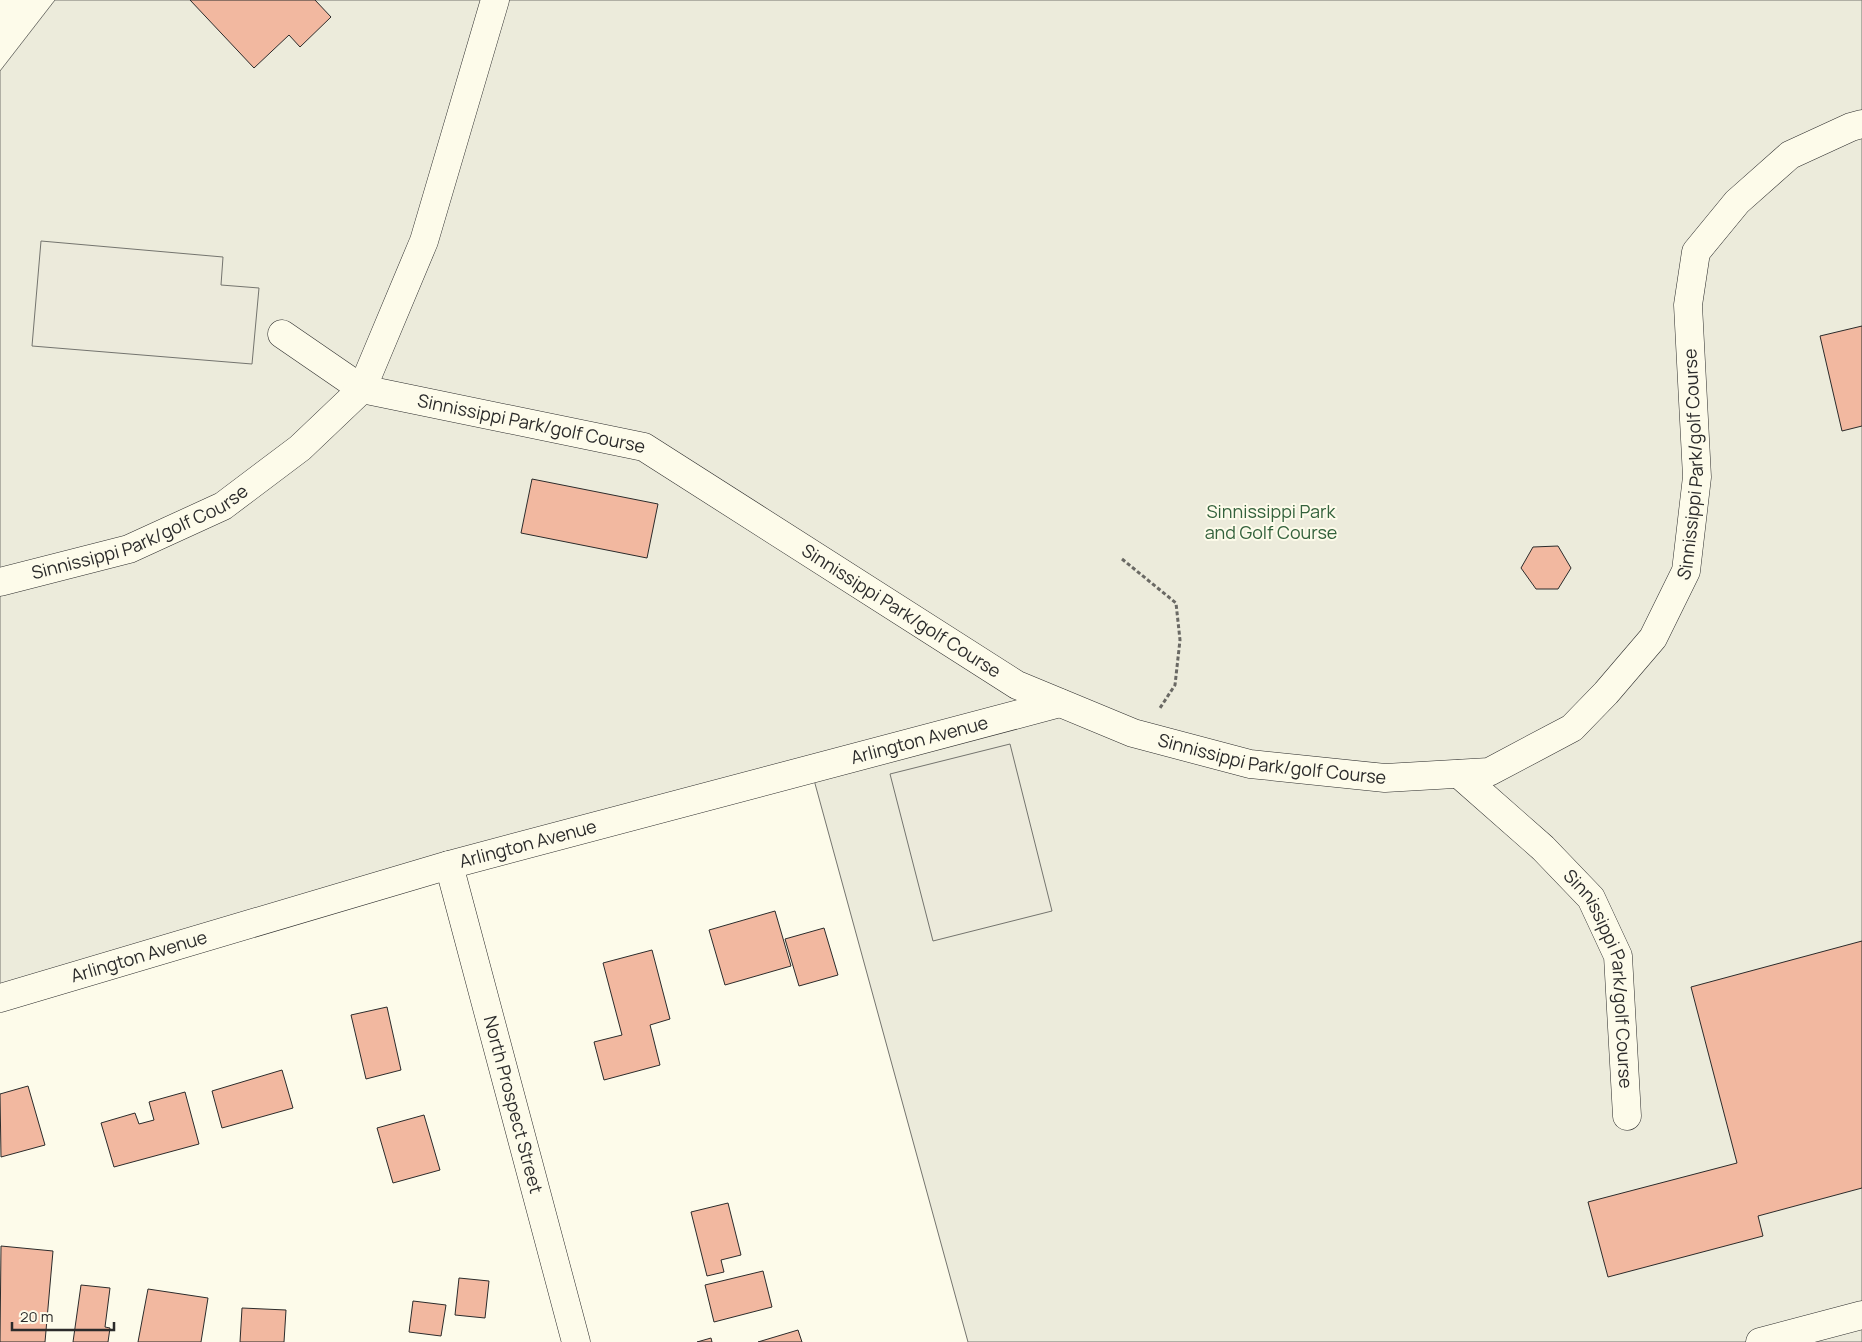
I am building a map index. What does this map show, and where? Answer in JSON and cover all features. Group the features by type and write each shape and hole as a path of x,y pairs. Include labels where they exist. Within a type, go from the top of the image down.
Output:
{"street":[{"name":"Sinnissippi Park/golf Course","path":"0,582 129,549 223,506 300,448 362,389 424,241 495,0"},
{"name":"Sinnissippi Park/golf Course","path":"362,389 644,447 1018,685 1143,736 1250,764 1385,778 1489,772 1572,728 1606,693 1653,638 1686,571 1698,477 1688,305 1696,252 1737,202 1790,155 1862,124"},
{"path":"282,334 362,389"},
{"name":"Arlington Avenue","path":"0,998 449,865 1060,703"},
{"name":"Sinnissippi Park/golf Course","path":"1459,774 1543,848 1591,898 1618,956 1627,1116"},
{"name":"North Prospect Street","path":"449,865 576,1342"},
{"path":"1760,1342 1862,1315"}],"path":[{"path":"1122,559 1176,603 1180,640 1174,685 1143,736"}],"green space":[{"name":"Sinnissippi Park and Golf Course","path":"55,0 1862,0 1862,1342 968,1342 811,769 0,998 0,71"}],"shaded area":[{"path":"41,241 223,257 221,285 259,288 252,364 32,346"},
{"path":"1010,744 1052,911 933,941 890,774"}],"building":[{"path":"190,0 315,0 331,17 300,47 289,35 254,68"},
{"path":"1862,326 1862,426 1842,431 1820,336"},
{"path":"532,479 658,504 647,558 521,533"},
{"path":"1558,546 1571,568 1558,589 1536,589 1521,568 1533,547"},
{"path":"775,911 791,966 725,985 709,930"},
{"path":"824,928 838,975 799,986 785,939"},
{"path":"1862,941 1862,1188 1758,1216 1763,1236 1608,1277 1588,1202 1737,1163 1691,987"},
{"path":"652,950 670,1019 650,1025 660,1065 604,1080 594,1042 622,1035 603,963"},
{"path":"387,1007 401,1070 366,1079 351,1015"},
{"path":"282,1070 293,1108 222,1128 212,1091"},
{"path":"28,1086 45,1145 1,1157 0,1094"},
{"path":"185,1092 199,1144 114,1167 101,1123 135,1113 139,1124 154,1120 149,1102"},
{"path":"424,1115 440,1170 393,1183 377,1128"},
{"path":"728,1203 741,1255 721,1260 724,1272 707,1276 691,1212"},
{"path":"1,1246 53,1251 45,1342 0,1342"},
{"path":"763,1271 772,1307 714,1322 705,1285"},
{"path":"459,1278 489,1281 485,1318 455,1315"},
{"path":"81,1285 110,1288 105,1327 110,1328 108,1342 73,1342"},
{"path":"148,1289 208,1298 201,1342 138,1342"},
{"path":"413,1301 446,1305 441,1336 409,1332"},
{"path":"242,1308 286,1310 284,1342 240,1342"},
{"path":"798,1330 802,1342 758,1342"},
{"path":"711,1338 712,1342 697,1342"}]}
